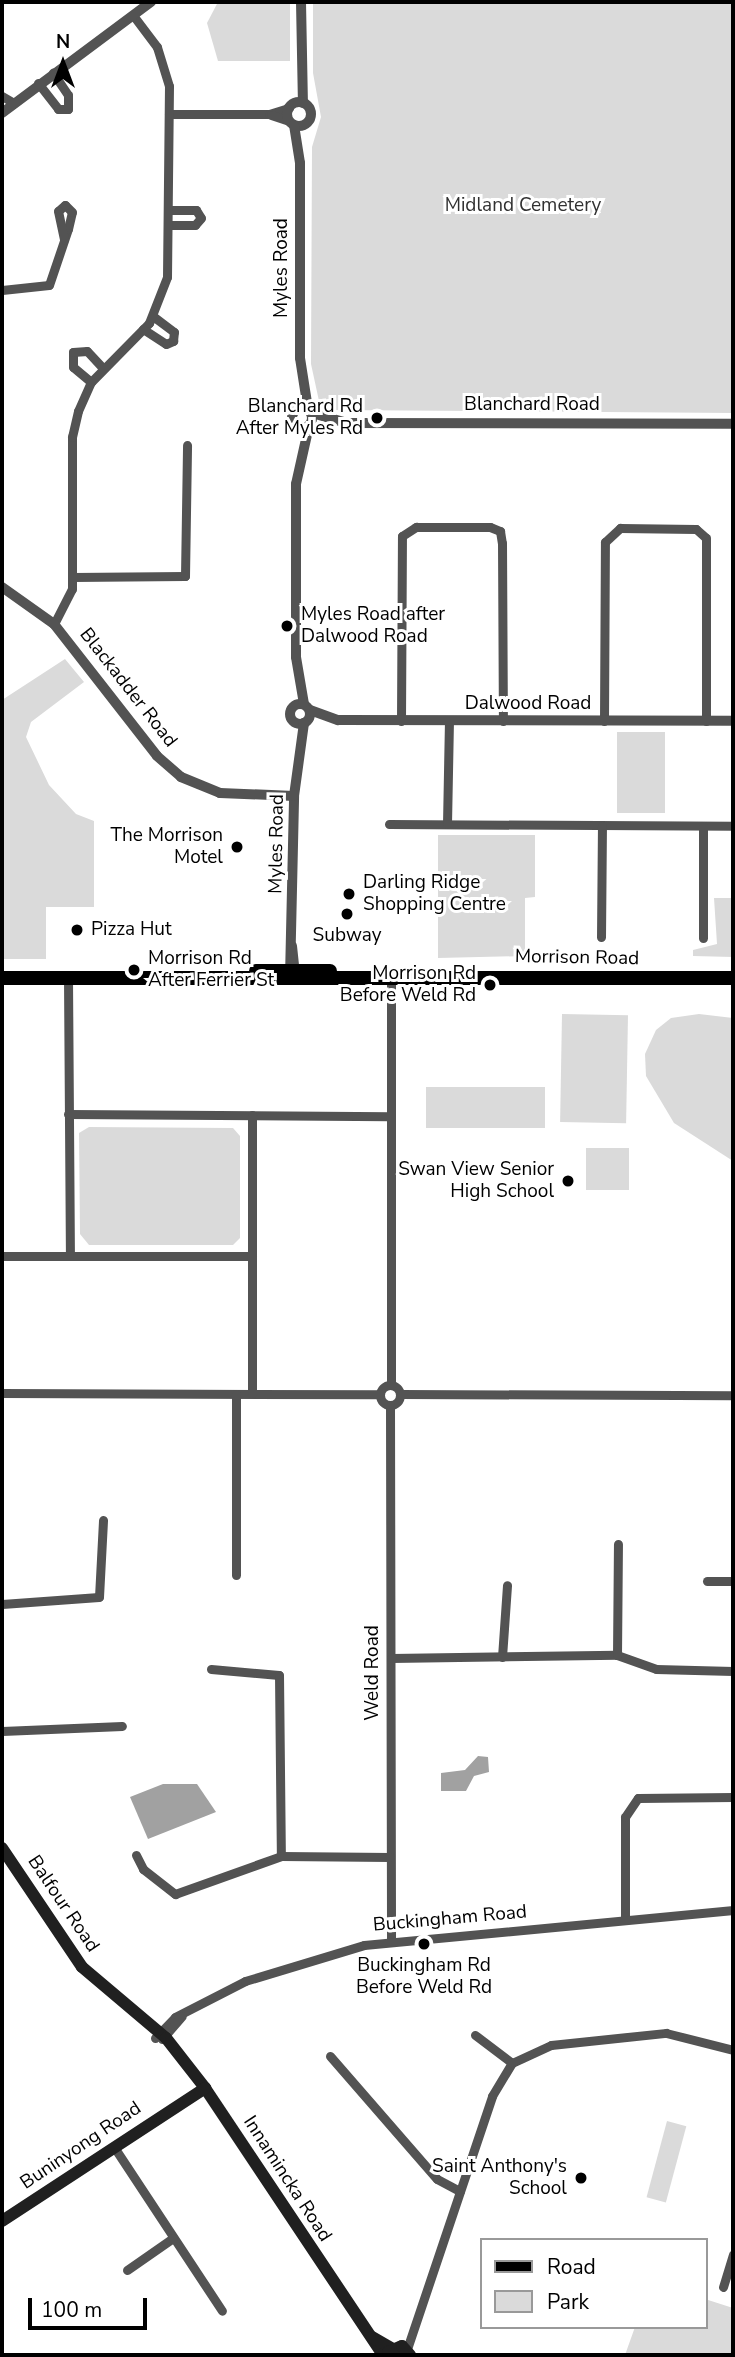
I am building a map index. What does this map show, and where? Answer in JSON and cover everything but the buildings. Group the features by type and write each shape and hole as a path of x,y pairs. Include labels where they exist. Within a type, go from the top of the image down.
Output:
{"main road":[{"name":"Morrison Road","path":"2,978 421,975 733,978"},
{"name":"Balfour Road","path":"2,1848 66,1949 159,2037"},
{"name":"Innamincka Road","path":"159,2037 203,2086 359,2325 395,2352"},
{"name":"Buninyong Road","path":"2,2221 203,2086"}],"street":[{"path":"2,113 7,99 53,73 151,2"},
{"name":"Myles Road","path":"292,975 294,796 303,714 299,685 302,444 305,418 299,144 291,123 297,102 301,2"},
{"path":"54,624 68,605 73,577 72,437 91,382 144,329 153,316 167,277 169,114 164,64 134,16"},
{"path":"38,83 58,109 68,109 68,96 53,73"},
{"path":"269,114 297,102"},
{"name":"Myles Road","path":"297,102 312,114 299,144"},
{"path":"169,114 269,114 291,123 306,125"},
{"path":"169,210 196,210 201,218 195,225 169,225"},
{"path":"2,290 48,285 64,239"},
{"path":"144,329 166,344 173,341 174,332 153,316"},
{"path":"91,382 73,367 73,352 87,351 103,368"},
{"name":"Blanchard Road","path":"305,418 331,421 733,424"},
{"path":"73,577 177,578 188,572 187,445"},
{"path":"401,721 402,537 416,527 490,527 499,531 502,543 503,721"},
{"path":"604,721 605,542 620,528 696,529 706,538 706,721"},
{"name":"Blackadder Road","path":"2,587 54,624 157,756 181,777 219,793 294,796"},
{"name":"Blackadder Road","path":"2,593 23,600"},
{"name":"Dalwood Road","path":"303,714 324,718 401,721 733,722"},
{"path":"447,824 449,721"},
{"path":"389,824 733,826"},
{"path":"601,826 601,937"},
{"path":"703,826 703,938"},
{"path":"391,976 391,1385 401,1394 733,1395"},
{"path":"68,978 70,1255"},
{"path":"68,1114 390,1116"},
{"path":"252,1115 252,1393"},
{"path":"2,1256 252,1256"},
{"path":"2,1393 380,1394 391,1385"},
{"path":"236,1394 236,1575"},
{"path":"380,1394 390,1405 401,1394"},
{"name":"Weld Road","path":"390,1405 391,1941"},
{"path":"2,1604 99,1597 103,1520"},
{"path":"617,1655 618,1544"},
{"path":"707,1581 733,1581"},
{"path":"502,1657 507,1585"},
{"path":"391,1658 617,1655 656,1669 733,1671"},
{"path":"211,1669 269,1669 282,1685 281,1856"},
{"path":"2,1731 122,1726"},
{"path":"625,1920 625,1817 638,1798 733,1797"},
{"path":"136,1855 143,1869 175,1894 281,1856 390,1857"},
{"name":"Buckingham Road","path":"159,2037 183,2014 281,1967 391,1941 733,1910"},
{"path":"395,2352 418,2308 492,2096 512,2063 551,2045 666,2034 733,2050"},
{"path":"475,2035 512,2063"},
{"path":"330,2056 437,2179 460,2191"},
{"path":"114,2147 222,2311"},
{"path":"127,2270 173,2238"},
{"path":"723,2287 733,2255"}],"green space":[{"path":"218,2 290,2 290,61 218,61 207,23"},
{"name":"Midland Cemetery","path":"313,2 733,2 733,413 332,410 319,401 311,364 312,147 321,117 313,73"},
{"path":"65,659 84,682 31,722 26,737 49,785 76,814 94,821 94,907 46,907 46,959 2,959 2,700"},
{"path":"617,732 665,732 665,813 617,813"},
{"path":"438,835 535,835 535,897 525,898 525,956 438,958"},
{"path":"714,898 733,898 733,957 693,956 693,950 717,944"},
{"path":"562,1014 628,1015 626,1123 560,1122"},
{"path":"699,1014 733,1018 733,1161 674,1123 646,1076 645,1054 656,1030 671,1018"},
{"path":"426,1087 545,1087 545,1128 426,1128"},
{"path":"89,1127 233,1128 240,1136 240,1238 233,1245 89,1245 80,1234 79,1133"},
{"path":"586,1148 629,1148 629,1190 586,1190"},
{"path":"667,2121 686,2126 666,2202 647,2197"},
{"path":"707,2300 733,2308 733,2355 625,2355 634,2329 707,2329"}],"shaded area":[{"path":"478,1756 488,1757 489,1772 474,1776 466,1791 441,1791 441,1773 465,1770"},
{"path":"163,1784 197,1784 216,1812 148,1839 130,1797"}],"place":[{"name":"Blanchard Rd After Myles Rd","path":"377,418"},
{"name":"Myles Road after Dalwood Road","path":"287,626"},
{"name":"The Morrison Motel","path":"237,847"},
{"name":"Darling Ridge Shopping Centre","path":"349,894"},
{"name":"Subway","path":"347,914"},
{"name":"Pizza Hut","path":"77,930"},
{"name":"Morrison Rd After Ferrier St","path":"134,970"},
{"name":"Morrison Rd Before Weld Rd","path":"490,985"},
{"name":"Swan View Senior High School","path":"568,1181"},
{"name":"Buckingham Rd Before Weld Rd","path":"424,1944"},
{"name":"Saint Anthony's School","path":"581,2178"}]}
